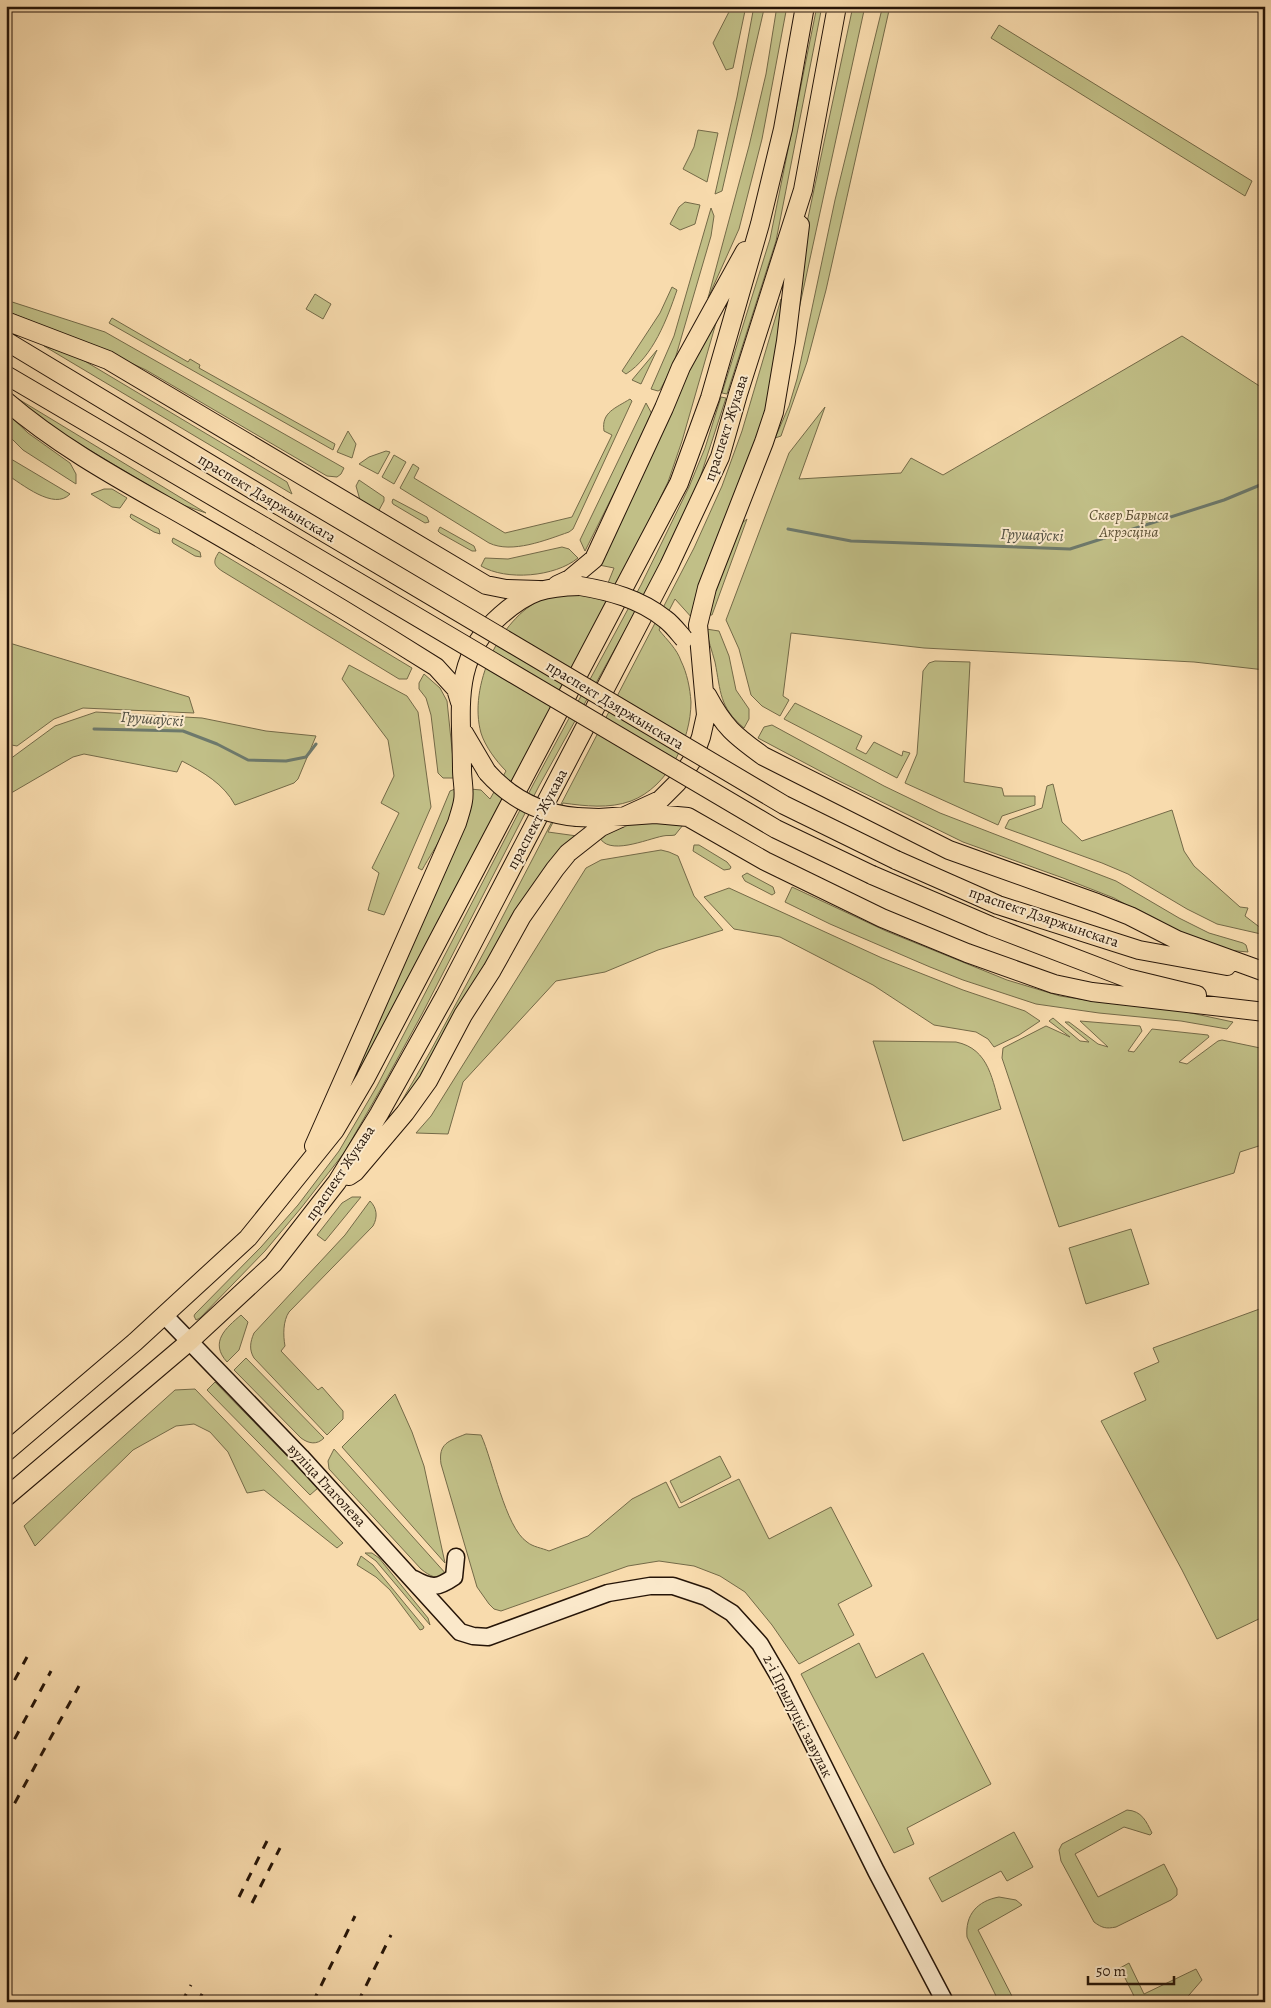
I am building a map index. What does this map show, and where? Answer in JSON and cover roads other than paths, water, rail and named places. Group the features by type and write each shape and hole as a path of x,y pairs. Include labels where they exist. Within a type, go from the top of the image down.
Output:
{"main road":[{"name":"праспект Жукава","path":"6,1452 165,1316 248,1238 335,1130 365,1079 679,483 710,398 760,224 783,129 805,6"},
{"name":"праспект Жукава","path":"6,1497 190,1341 272,1264 337,1182 379,1114 445,996 670,566 720,456 740,384 803,190 838,6"},
{"path":"337,1182 355,1172 406,1113 428,1081 463,1015 492,970 522,916 568,853 594,833 624,816 660,800 677,783 686,770 702,737 706,715 698,624 707,588 774,412 793,284 803,190"},
{"path":"306,1168 332,1104 457,823 464,800 460,702 466,664 474,646 489,626 502,614 547,588 570,579 594,559 681,367 760,224"},
{"path":"6,321 108,360 486,585 506,589 580,586 617,594 636,601 666,619 693,650 702,671"},
{"name":"праспект Дзяржынскага","path":"6,342 784,805 896,860 998,905 1139,950 1265,973"},
{"name":"праспект Дзяржынскага","path":"6,375 776,829 872,875 990,926 1127,978 1265,1012"},
{"path":"6,401 36,427 104,471 230,543 436,668 456,689 460,702"},
{"path":"705,690 720,719 735,736 763,756 832,791 949,850 1097,902 1130,916 1177,940 1265,973"},
{"path":"462,731 487,772 514,796 531,806 554,814 577,817 598,818 662,814 688,817 765,861 882,918 967,953 1054,984 1092,992 1265,1012"}],"street":[{"path":"165,1316 190,1341"},
{"name":"вуліца Глаголева","path":"190,1341 301,1457 460,1632"},
{"path":"410,1576 424,1585 442,1585 454,1577 456,1557"},
{"name":"2-і Прылуцкі завулак","path":"460,1632 473,1636 488,1637 608,1592 650,1586 673,1586 706,1597 732,1613 760,1644 781,1680 876,1871 945,2002"}],"waterway":[{"name":"Грушаўскі","path":"788,529 851,541 1070,549 1224,500 1265,483"},
{"name":"Грушаўскі","path":"94,729 183,731 217,744 248,760 286,761 306,757 316,744"}],"railway":[{"path":"6,1696 27,1657"},
{"path":"6,1755 51,1671"},
{"path":"6,1819 79,1686"},
{"path":"239,1897 267,1841"},
{"path":"252,1903 280,1848"},
{"path":"313,2002 355,1916"},
{"path":"358,2002 391,1935"},
{"path":"182,2002 191,1985"},
{"path":"198,2002 203,1992"}],"park label":[{"name":"Сквер Барыса Акрэсціна","path":"1129,524"}]}
